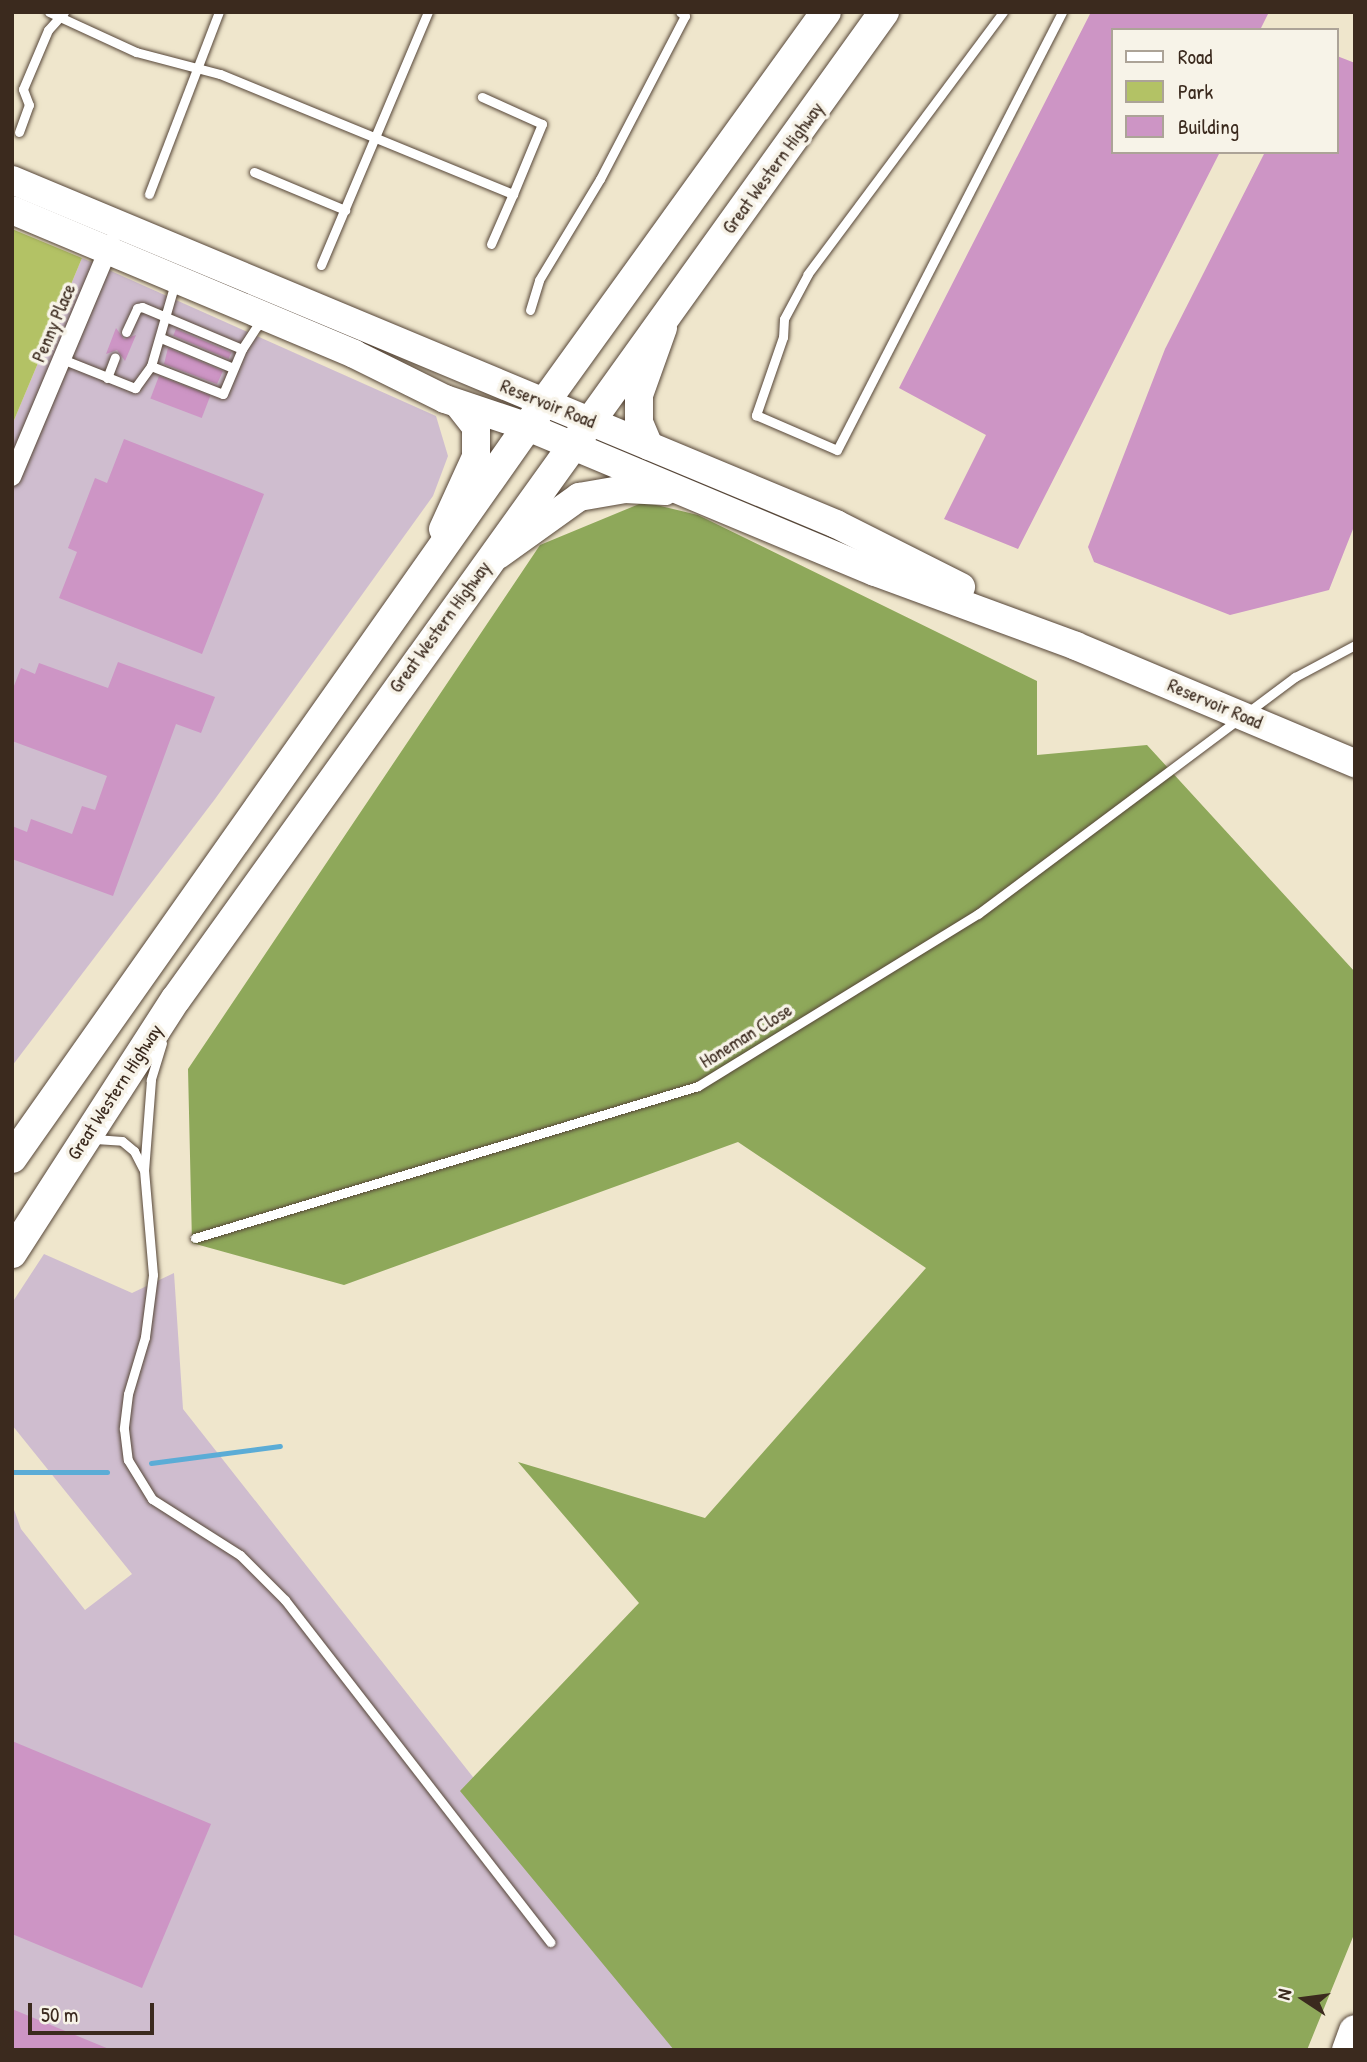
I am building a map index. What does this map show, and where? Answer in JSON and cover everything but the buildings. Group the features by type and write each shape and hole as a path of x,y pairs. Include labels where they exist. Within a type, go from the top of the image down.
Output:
{"highway":[{"path":"12,1158 536,415 826,12"},
{"name":"Great Western Highway","path":"12,1253 176,999 579,432 884,12"},
{"path":"1348,2050 1355,2031"}],"main road":[{"name":"Reservoir Road","path":"12,180 119,224 536,415 579,432 682,491 876,572 1076,646 1355,763"},
{"name":"Reservoir Road","path":"12,210 274,320 458,404 536,415"},
{"path":"649,446 639,422 639,395 667,312"},
{"path":"405,603 466,484 476,457 475,427 458,404"},
{"name":"Reservoir Road","path":"579,432 649,446 836,524 1076,646"},
{"path":"486,563 579,497 625,489 682,491"}],"street":[{"name":"Penny Place","path":"12,477 119,224"}],"lane":[{"path":"49,12 63,16 136,52 220,74 513,194"},
{"path":"149,194 195,68 219,12"},
{"path":"321,265 428,12"},
{"path":"530,310 539,280 600,179 685,16 680,12"},
{"path":"1003,12 808,274 784,319 783,337 756,415 837,450 1062,12"},
{"path":"19,132 29,105 23,89 48,30 63,16"},
{"path":"482,97 542,124 491,244"},
{"path":"254,172 345,209"},
{"path":"62,359 135,388 150,366 161,338 176,279"},
{"path":"126,332 137,308 168,317 242,349"},
{"path":"150,366 223,394 242,349 257,326 274,320"},
{"path":"161,338 233,368"},
{"path":"107,378 115,357"},
{"name":"Honeman Close","path":"195,1238 698,1086 978,914 1295,677 1355,645"},
{"path":"176,999 151,1080 144,1170 153,1275 145,1337 124,1429 128,1461 152,1499 240,1555 285,1600 550,1942"},
{"path":"83,1140 122,1141 134,1151 144,1170"}],"shaded area":[{"path":"82,258 436,416 448,456 433,496 215,799 12,1066 12,425"},
{"path":"44,1254 132,1293 174,1273 183,1409 688,2050 12,2050 12,1504 21,1529 85,1610 132,1574 12,1425 12,1303"}],"green space":[{"path":"12,229 82,258 12,425"},
{"path":"644,502 698,515 1037,681 1037,755 1147,745 1355,972 1355,1932 1307,2050 674,2050 460,1791 639,1603 518,1462 705,1518 926,1268 738,1142 344,1285 192,1243 188,1069 540,545"}],"waterway":[{"path":"151,1463 280,1446"},
{"path":"12,1472 107,1472"}]}
